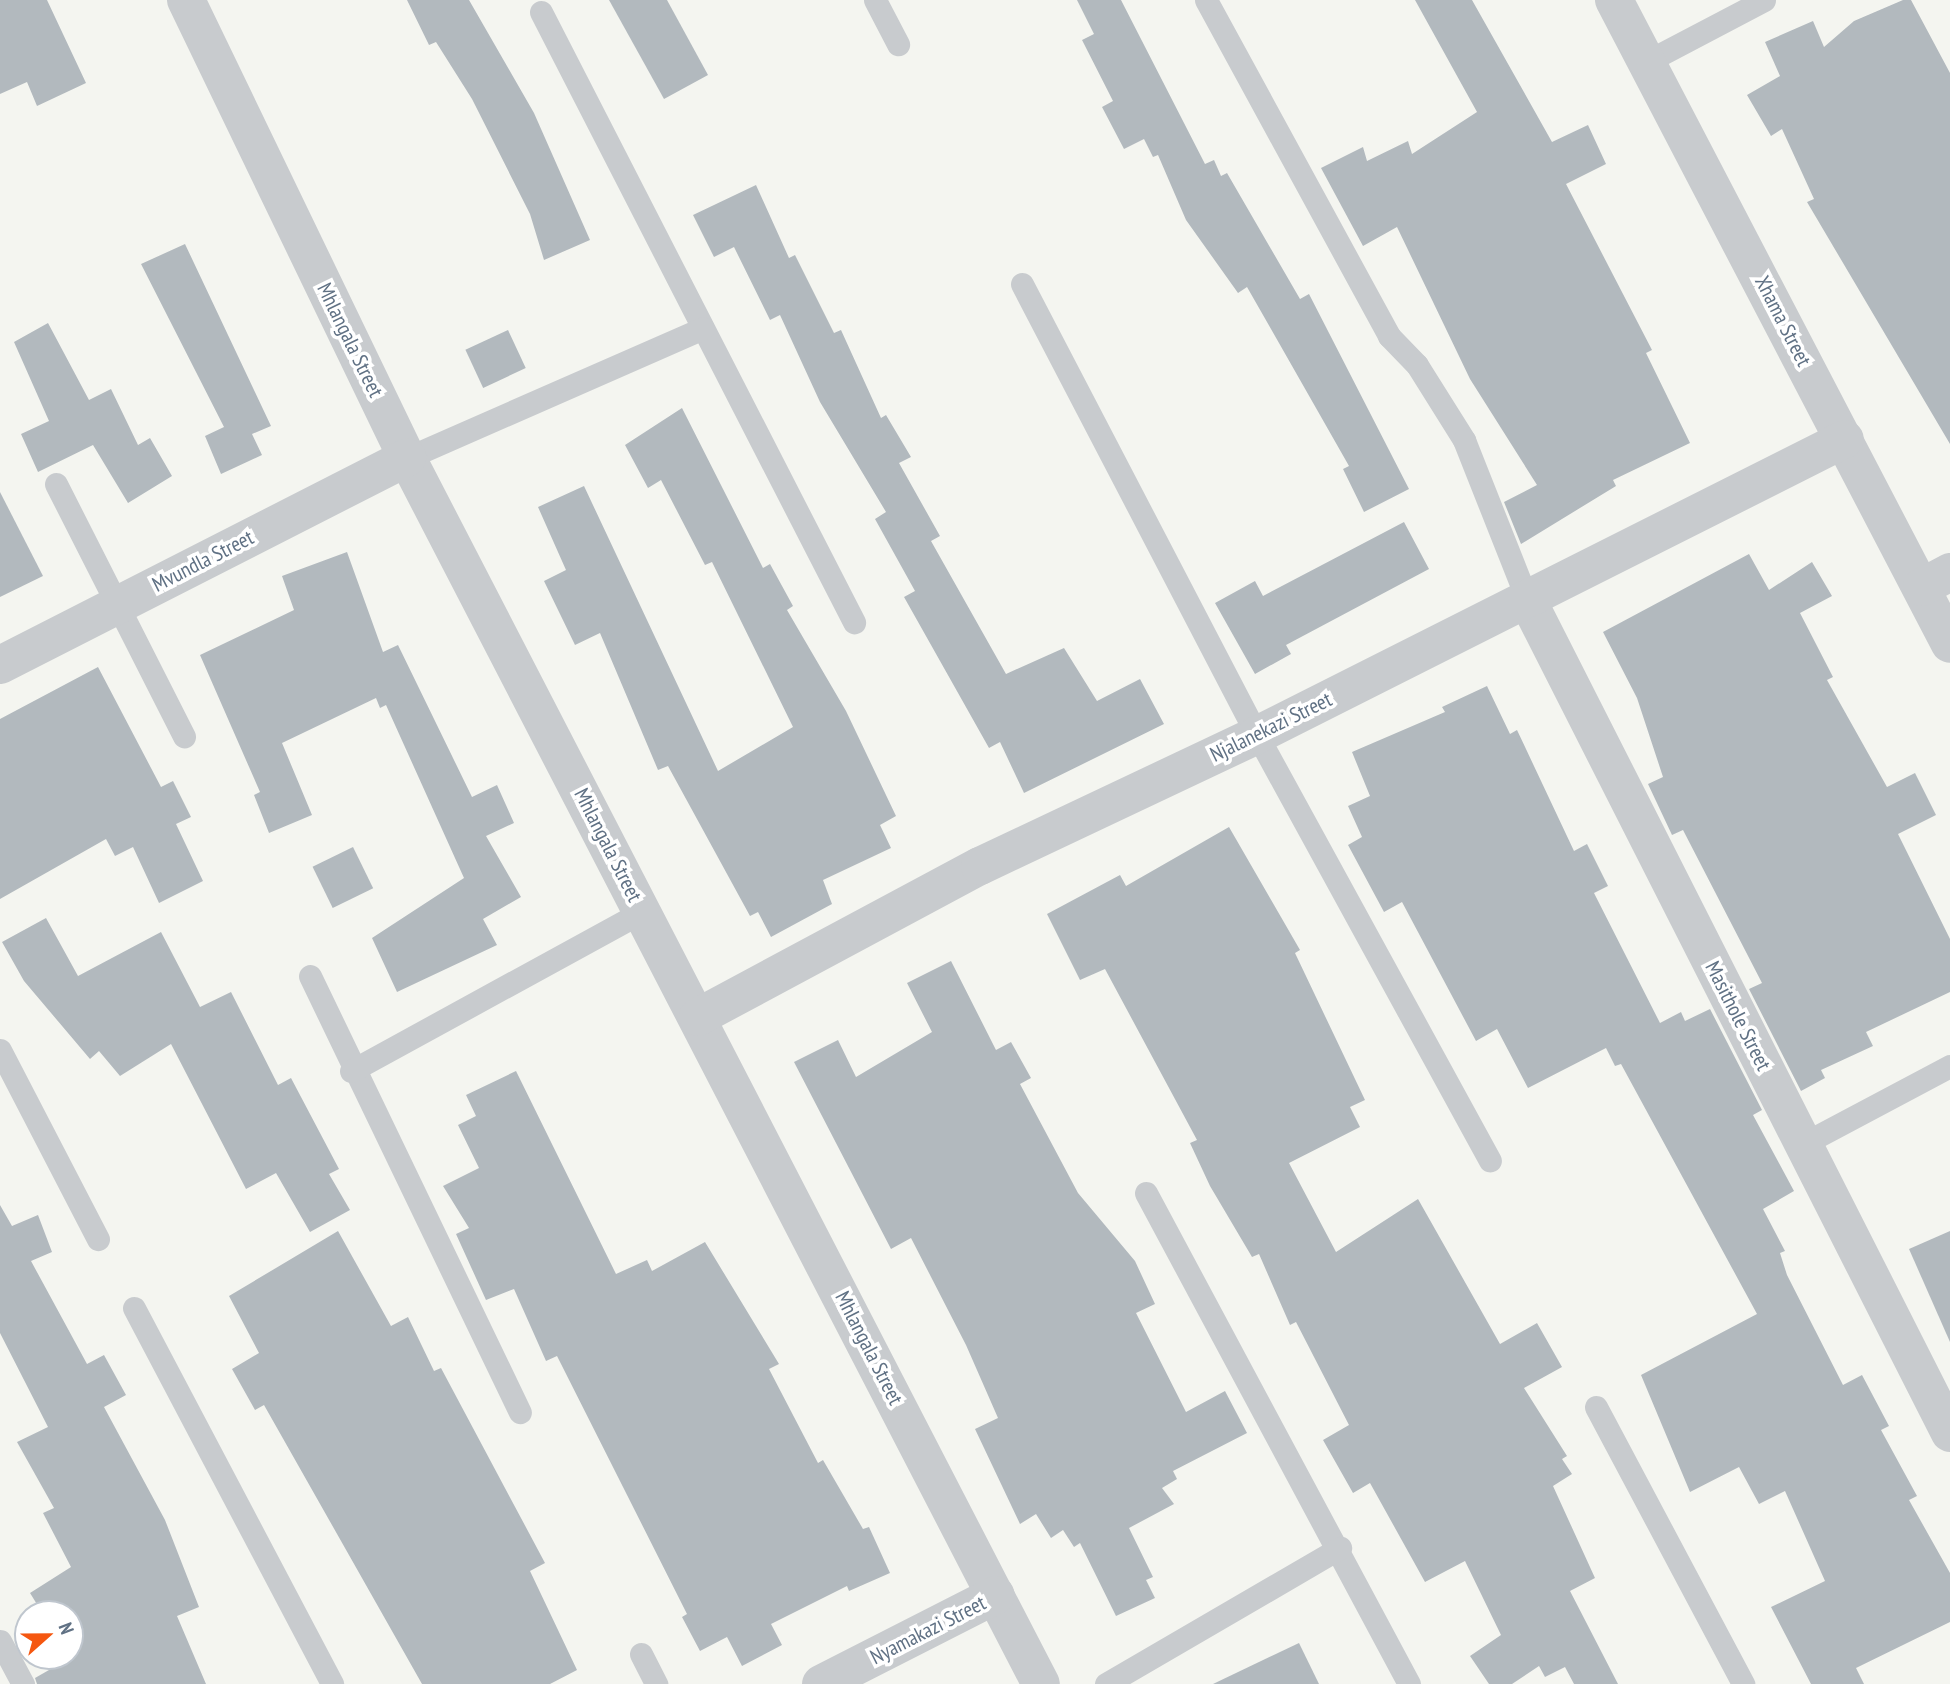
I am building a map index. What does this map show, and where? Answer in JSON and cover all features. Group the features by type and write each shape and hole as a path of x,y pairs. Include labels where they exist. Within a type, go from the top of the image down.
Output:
{"street":[{"name":"Mhlangala Street","path":"186,0 407,458 1041,1684"},
{"name":"Xhama Street","path":"1614,0 1844,439 1936,579 1950,643"},
{"name":"Njalanekazi Street","path":"698,1017 980,866 1257,735 1844,439"},
{"name":"Mvundla Street","path":"0,665 407,458"},
{"name":"Masithole Street","path":"1527,599 1950,1433"},
{"name":"Nyamakazi Street","path":"821,1684 996,1595"}],"lane":[{"path":"875,0 898,44"},
{"path":"1206,0 1389,336 1418,365 1464,440 1527,599"},
{"path":"1222,29 1229,0"},
{"path":"1648,61 1764,0"},
{"path":"541,12 855,622"},
{"path":"1022,285 1257,735 1490,1160"},
{"path":"407,458 703,328"},
{"path":"56,484 184,736"},
{"path":"351,1071 642,912"},
{"path":"310,976 351,1071 520,1412"},
{"path":"0,1050 98,1239"},
{"path":"1803,1144 1950,1066"},
{"path":"1146,1193 1340,1548 1409,1684"},
{"path":"134,1308 332,1684"},
{"path":"1597,1407 1743,1684"},
{"path":"1106,1684 1340,1548"},
{"path":"0,1641 23,1684"},
{"path":"641,1654 656,1684"}],"building":[{"path":"0,0 47,0 86,83 37,106 27,82 0,94"},
{"path":"407,0 469,0 534,113 590,240 544,260 530,214 472,99 436,42 429,45"},
{"path":"609,0 667,0 708,75 664,99"},
{"path":"1077,0 1121,0 1205,164 1214,160 1221,176 1227,173 1300,299 1309,294 1409,489 1364,512 1343,469 1349,466 1247,287 1238,293 1186,220 1158,155 1153,157 1144,139 1124,149 1102,107 1113,101 1082,40 1094,34"},
{"path":"1415,0 1472,0 1552,142 1588,125 1606,164 1566,184 1652,350 1646,353 1690,443 1613,480 1616,486 1521,544 1504,502 1537,485 1470,379 1397,227 1363,246 1321,168 1363,147 1367,161 1408,141 1412,154 1477,112"},
{"path":"1903,0 1911,0 1950,73 1950,444 1807,202 1814,199 1782,129 1771,136 1747,95 1780,76 1765,42 1813,21 1824,47 1854,21"},
{"path":"756,185 789,258 795,255 834,333 841,330 881,418 886,415 911,457 899,463 940,536 931,541 1006,674 1064,648 1097,701 1140,679 1164,724 1024,793 1000,742 989,748 904,597 915,591 875,519 886,512 820,402 780,315 770,320 734,247 714,257 693,215"},
{"path":"185,244 271,426 252,434 262,455 221,474 205,436 224,427 141,264"},
{"path":"48,323 89,400 111,389 138,445 150,438 172,476 128,503 93,445 38,472 21,434 49,421 14,342"},
{"path":"508,330 526,368 483,388 465,350"},
{"path":"682,408 763,568 770,564 793,606 787,610 846,711 896,816 880,825 891,848 823,880 832,904 771,937 758,912 750,916 668,766 658,770 600,633 575,645 544,581 566,570 538,507 584,486 718,771 793,727 712,562 705,565 661,480 648,488 625,445"},
{"path":"0,492 43,576 0,597"},
{"path":"1404,522 1429,569 1286,645 1291,654 1255,674 1215,603 1255,581 1263,596"},
{"path":"347,552 383,652 398,645 472,797 497,785 514,823 486,836 521,897 483,919 497,945 397,992 372,938 464,878 386,705 380,708 376,698 282,743 312,815 269,833 254,795 260,792 200,655 294,610 282,576"},
{"path":"1749,554 1769,590 1812,562 1832,596 1800,613 1833,677 1827,680 1887,787 1915,773 1936,815 1898,834 1950,939 1950,992 1866,1032 1873,1046 1821,1070 1825,1078 1801,1091 1749,989 1762,983 1683,830 1672,835 1648,784 1663,777 1637,698 1603,632"},
{"path":"98,667 161,787 173,781 191,817 176,824 203,881 159,903 133,847 115,856 106,839 0,899 0,719"},
{"path":"1487,686 1510,734 1517,730 1574,851 1587,844 1608,886 1594,893 1660,1023 1681,1012 1685,1021 1710,1009 1762,1110 1753,1115 1794,1191 1763,1209 1785,1251 1780,1253 1787,1275 1843,1385 1862,1375 1889,1426 1881,1430 1917,1496 1909,1500 1950,1573 1950,1622 1856,1668 1864,1684 1811,1684 1771,1607 1825,1581 1785,1491 1759,1504 1739,1467 1690,1492 1641,1375 1757,1314 1621,1064 1615,1066 1606,1048 1528,1088 1497,1029 1476,1041 1402,902 1384,912 1348,845 1362,837 1348,806 1370,796 1352,752 1445,712 1442,707"},
{"path":"1229,827 1300,950 1295,953 1365,1100 1350,1107 1360,1127 1289,1163 1336,1252 1418,1199 1500,1344 1537,1323 1562,1367 1524,1388 1567,1456 1562,1459 1572,1474 1553,1486 1595,1578 1570,1591 1618,1684 1574,1684 1565,1667 1545,1677 1539,1666 1512,1684 1489,1684 1470,1656 1501,1635 1465,1561 1425,1582 1370,1483 1353,1493 1323,1440 1349,1425 1296,1322 1290,1325 1259,1254 1252,1257 1210,1186 1190,1143 1197,1140 1105,969 1080,980 1047,914 1120,875 1126,886"},
{"path":"353,847 373,888 333,908 313,867"},
{"path":"46,918 78,976 161,932 200,1007 231,992 278,1085 291,1078 339,1169 329,1174 350,1210 310,1232 276,1173 246,1189 171,1044 120,1076 99,1051 90,1059 24,981 2,942"},
{"path":"951,961 996,1050 1011,1042 1031,1078 1020,1084 1078,1193 1135,1261 1155,1304 1136,1313 1186,1412 1225,1391 1247,1433 1173,1471 1177,1479 1162,1488 1174,1504 1129,1528 1153,1577 1146,1580 1155,1598 1116,1616 1080,1543 1074,1547 1063,1530 1051,1538 1036,1514 1020,1524 975,1429 998,1418 966,1345 911,1238 891,1249 794,1062 838,1040 856,1077 932,1032 907,983"},
{"path":"516,1071 616,1274 647,1260 652,1271 705,1242 779,1364 769,1369 818,1463 823,1460 863,1529 869,1527 890,1573 849,1591 847,1586 771,1624 782,1645 742,1666 727,1637 700,1651 682,1617 687,1614 557,1356 546,1361 514,1289 486,1300 456,1234 469,1228 443,1186 479,1168 458,1125 476,1116 466,1095"},
{"path":"0,1205 12,1226 38,1215 52,1252 31,1261 87,1364 104,1355 126,1395 104,1407 165,1520 199,1607 177,1616 206,1684 37,1684 35,1678 49,1670 84,1670 84,1600 34,1600 30,1593 71,1567 43,1513 54,1508 17,1442 48,1427 0,1333"},
{"path":"338,1231 391,1326 408,1317 434,1371 441,1368 545,1563 530,1571 577,1670 550,1684 422,1684 264,1405 255,1410 232,1369 259,1353 229,1296"},
{"path":"1950,1231 1950,1342 1909,1249"},
{"path":"1299,1643 1319,1684 1213,1684"}]}
